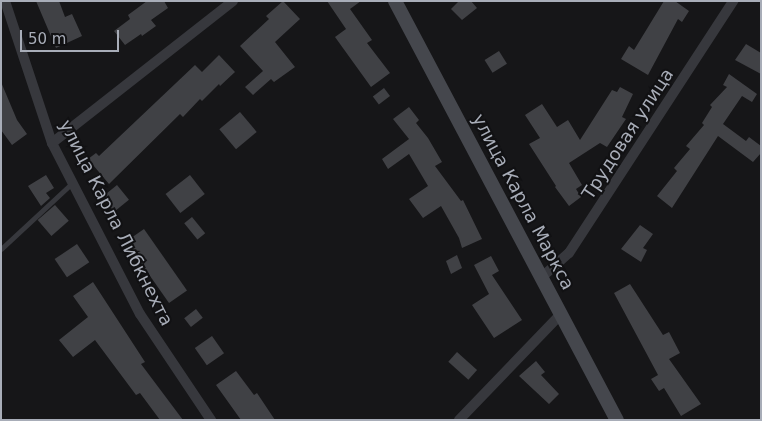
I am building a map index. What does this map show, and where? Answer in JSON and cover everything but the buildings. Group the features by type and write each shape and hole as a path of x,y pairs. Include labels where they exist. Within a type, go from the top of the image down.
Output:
{"main road":[{"name":"улица Карла Маркса","path":"395,1 617,420"}],"street":[{"name":"улица Карла Либкнехта","path":"5,1 52,143 140,314 211,420"},
{"path":"52,143 233,1"},
{"name":"Трудовая улица","path":"542,278 570,253 733,1"},
{"path":"459,420 561,314"}],"lane":[{"path":"1,249 73,183"}]}
